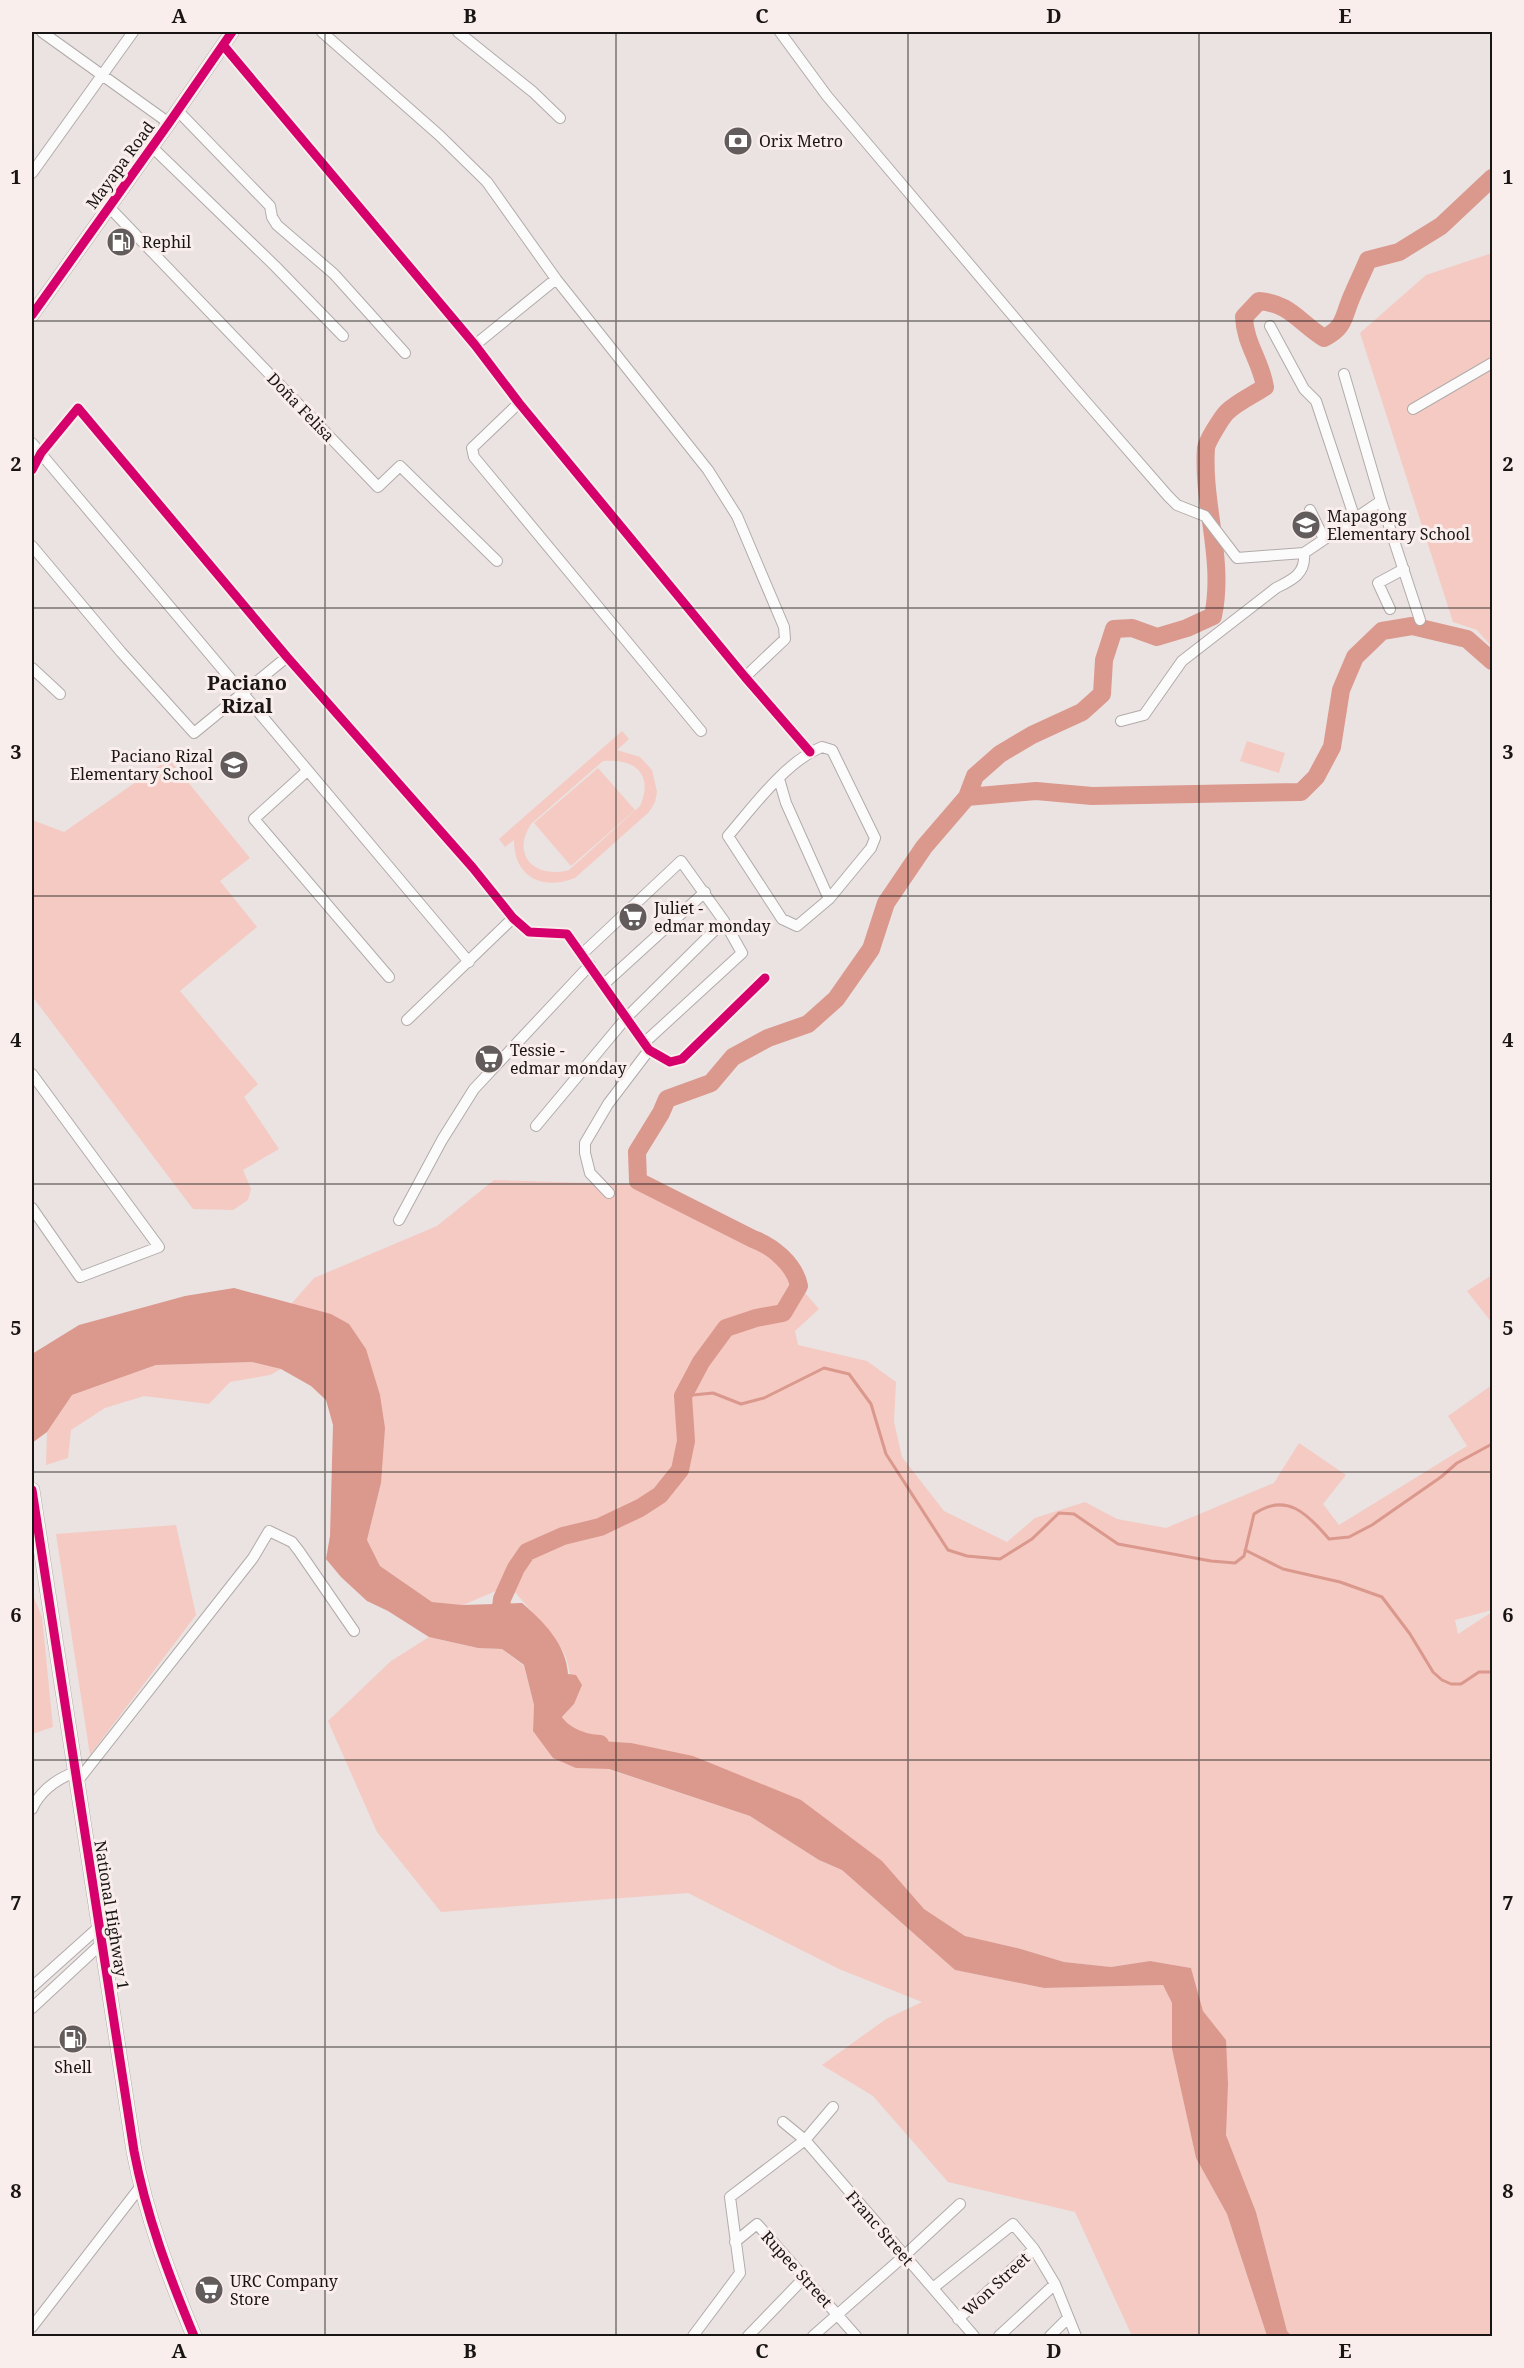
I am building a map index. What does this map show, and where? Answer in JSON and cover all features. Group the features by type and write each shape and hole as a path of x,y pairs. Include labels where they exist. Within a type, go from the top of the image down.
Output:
{"highway":[{"name":"National Highway 1","path":"32,1490 115,2036 141,2186 166,2268 194,2337"}],"main road":[{"name":"Mayapa Road","path":"32,315 232,32"}],"street":[{"path":"42,32 169,123"},
{"path":"32,173 133,32"},
{"path":"322,32 439,135 487,182 556,279 708,470 737,516 784,627 785,639 745,677"},
{"path":"458,32 533,92 560,118"},
{"path":"780,32 827,96 1168,496 1176,505 1205,516 1238,558 1304,553 1381,501"},
{"path":"223,45 475,345 519,404 810,752"},
{"path":"178,111 270,206 272,217 278,225 334,274 405,353"},
{"path":"152,147 275,266 343,336"},
{"name":"Doña Felisa","path":"109,207 378,487 400,466 497,561"},
{"path":"475,345 556,279"},
{"path":"1270,326 1304,390 1316,401 1355,519"},
{"path":"1413,409 1492,363"},
{"path":"1344,374 1381,501 1420,620"},
{"path":"519,404 471,448 474,457 701,731"},
{"path":"32,470 40,453 78,408 287,657 473,868 513,918 529,932 567,934 647,1046 670,1062 682,1059 765,978"},
{"path":"32,443 469,962"},
{"path":"1310,510 1324,539"},
{"path":"32,546 121,652 194,733 287,657"},
{"path":"1121,721 1144,715 1182,661 1276,588 1291,581 1301,572 1305,563 1304,553"},
{"path":"1390,609 1378,583 1404,569"},
{"path":"32,668 60,694"},
{"path":"822,747 832,750 875,838 872,848 829,899 797,926 782,919 728,836 779,779 810,752 822,747"},
{"path":"307,771 254,819 388,977"},
{"path":"779,779 786,803 829,899"},
{"path":"582,954 681,861 705,892 742,953 647,1046 585,1143 585,1153 591,1173 609,1193"},
{"path":"603,985 705,892"},
{"path":"407,1020 513,918"},
{"path":"536,1126 627,1017 724,921"},
{"path":"399,1220 442,1140 474,1089 590,966"},
{"path":"32,1074 159,1247 80,1277 32,1208"},
{"path":"32,1809 48,1787 60,1778 76,1778 253,1558 268,1531 292,1542 354,1631"},
{"path":"32,1987 99,1927"},
{"path":"32,2008 101,1944"},
{"path":"693,2337 740,2273 730,2197 805,2140 833,2107"},
{"name":"Franc Street","path":"783,2122 805,2140 974,2337"},
{"path":"32,2327 141,2186"},
{"path":"813,2337 960,2204"},
{"name":"Rupee Street","path":"735,2242 757,2224 856,2337"},
{"path":"933,2288 1013,2224 1034,2249 1054,2284 1076,2337"},
{"name":"Won Street","path":"958,2319 1034,2249"},
{"path":"748,2337 804,2278"},
{"path":"999,2337 1054,2284"},
{"path":"1050,2337 1067,2319"}],"shaded area":[{"path":"1492,253 1492,647 1477,630 1453,622 1360,333 1426,275"},
{"path":"622,731 629,739 617,750 640,757 652,770 657,792 655,802 649,812 575,878 552,883 532,878 519,863 514,840 505,847 499,839","holes":["603,761 624,762 639,770 645,785 640,806 569,870 547,871 530,863 525,855 524,846 525,836 531,824"]},
{"path":"1247,741 1285,753 1279,773 1240,761"},
{"path":"169,759 250,858 220,881 257,927 180,991 258,1084 244,1097 279,1149 243,1170 251,1189 248,1200 233,1210 193,1209 32,996 32,820 64,832"},
{"path":"598,768 635,810 571,866 534,823"},
{"path":"494,1180 627,1184 666,1194 768,1244 819,1309 795,1331 798,1345 867,1361 896,1382 894,1422 902,1457 944,1511 1007,1542 1035,1518 1085,1502 1117,1519 1166,1528 1274,1483 1299,1443 1346,1475 1323,1504 1339,1525 1467,1446 1448,1416 1492,1385 1492,1610 1455,1620 1458,1634 1492,1612 1492,2336 1292,2336 1287,2331 1256,2212 1226,2135 1226,2040 1203,2011 1191,1968 1150,1961 1111,1967 1064,1962 965,1936 924,1909 631,1743 570,1739 560,1731 560,1719 574,1704 570,1672 564,1652 510,1585 463,1605 432,1602 380,1566 367,1540 381,1483 292,1303 314,1278 437,1226"},
{"path":"1492,1275 1492,1323 1467,1291"},
{"path":"234,1288 331,1314 349,1324 366,1349 380,1395 385,1428 381,1483 367,1540 380,1566 432,1602 463,1605 522,1603 530,1610 546,1626 558,1643 568,1674 576,1675 582,1685 574,1704 560,1719 560,1731 570,1739 631,1743 693,1756 801,1800 882,1861 924,1909 965,1936 1064,1962 1111,1967 1150,1961 1191,1968 1203,2011 1226,2040 1228,2084 1226,2135 1256,2212 1287,2331 1292,2336 1267,2336 1227,2214 1196,2158 1172,2049 1172,2003 1163,1985 1044,1988 955,1970 842,1870 819,1860 750,1816 609,1769 576,1768 553,1758 533,1731 534,1705 524,1665 502,1649 478,1648 429,1637 388,1611 367,1601 341,1577 326,1559 330,1536 333,1425 326,1400 311,1386 281,1369 252,1362 156,1365 72,1395 47,1432 32,1443 32,1354 79,1325 185,1296"},
{"path":"252,1362 281,1369 270,1375 230,1382 209,1404 144,1396 105,1408 71,1430 68,1458 46,1465 47,1432 72,1395 156,1365"},
{"path":"176,1525 196,1615 90,1755 56,1534"},
{"path":"32,1593 42,1617 53,1727 32,1734"},
{"path":"429,1637 478,1648 502,1649 524,1666 534,1705 533,1731 576,1768 608,1769 750,1816 819,1860 842,1870 955,1970 1044,1988 1163,1985 1172,2003 1172,2049 1196,2158 1227,2214 1267,2336 1132,2336 1075,2212 948,2182 873,2096 822,2065 886,2019 922,2002 839,1969 688,1893 441,1912 377,1832 328,1721 391,1661"}],"waterway":[{"path":"500,1615 502,1599 516,1568 527,1552 563,1536 600,1527 640,1508 660,1495 680,1470 686,1441 683,1396 701,1362 726,1328 756,1318 783,1313 799,1286 788,1264 768,1246 638,1181 637,1152 667,1099 711,1083 733,1057 768,1038 808,1024 836,999 871,949 886,903 924,847 967,797 975,776 1000,754 1032,735 1082,712 1102,694 1104,660 1114,629 1132,628 1157,637 1187,628 1213,616 1216,574 1207,490 1206,448 1227,412 1265,387 1247,336 1244,317 1259,301 1278,305 1324,338 1336,330 1343,320 1368,260 1399,252 1441,226 1492,178"},
{"path":"967,797 1036,791 1092,796 1301,792 1316,777 1332,747 1341,690 1355,657 1382,631 1412,626 1467,639 1492,661"},
{"path":"683,1396 713,1393 741,1404 764,1398 824,1368 849,1374 871,1404 886,1454 948,1550 967,1556 1000,1559 1032,1539 1059,1513 1074,1514 1118,1544 1211,1561 1235,1563 1244,1556 1254,1514 1276,1505 1295,1508 1312,1521 1329,1539 1349,1537 1372,1525 1441,1477 1457,1463 1492,1444"},
{"path":"1245,1550 1283,1569 1340,1582 1382,1597 1410,1634 1433,1672 1442,1680 1451,1684 1461,1684 1479,1672 1492,1672"},
{"path":"548,1709 556,1724 568,1735 575,1739 600,1744"}],"cycle path":[{"path":"32,315 232,32"},
{"path":"223,45 475,345 519,403 745,677 810,752"},
{"path":"32,470 41,453 78,408 287,657 473,868 513,918 529,932 567,934 649,1050 670,1062 682,1059 765,978"},
{"path":"32,1490 134,2151 159,2245 194,2336"}],"place":[{"name":"Orix Metro","path":"738,141"},
{"name":"Rephil","path":"121,242"},
{"name":"Mapagong Elementary School","path":"1306,525"},
{"name":"Paciano Rizal Elementary School","path":"234,765"},
{"name":"Juliet - edmar monday","path":"633,917"},
{"name":"Tessie - edmar monday","path":"489,1059"},
{"name":"Shell","path":"73,2039"},
{"name":"URC Company Store","path":"209,2290"}],"district":[{"name":"Paciano Rizal","path":"247,694"}]}
